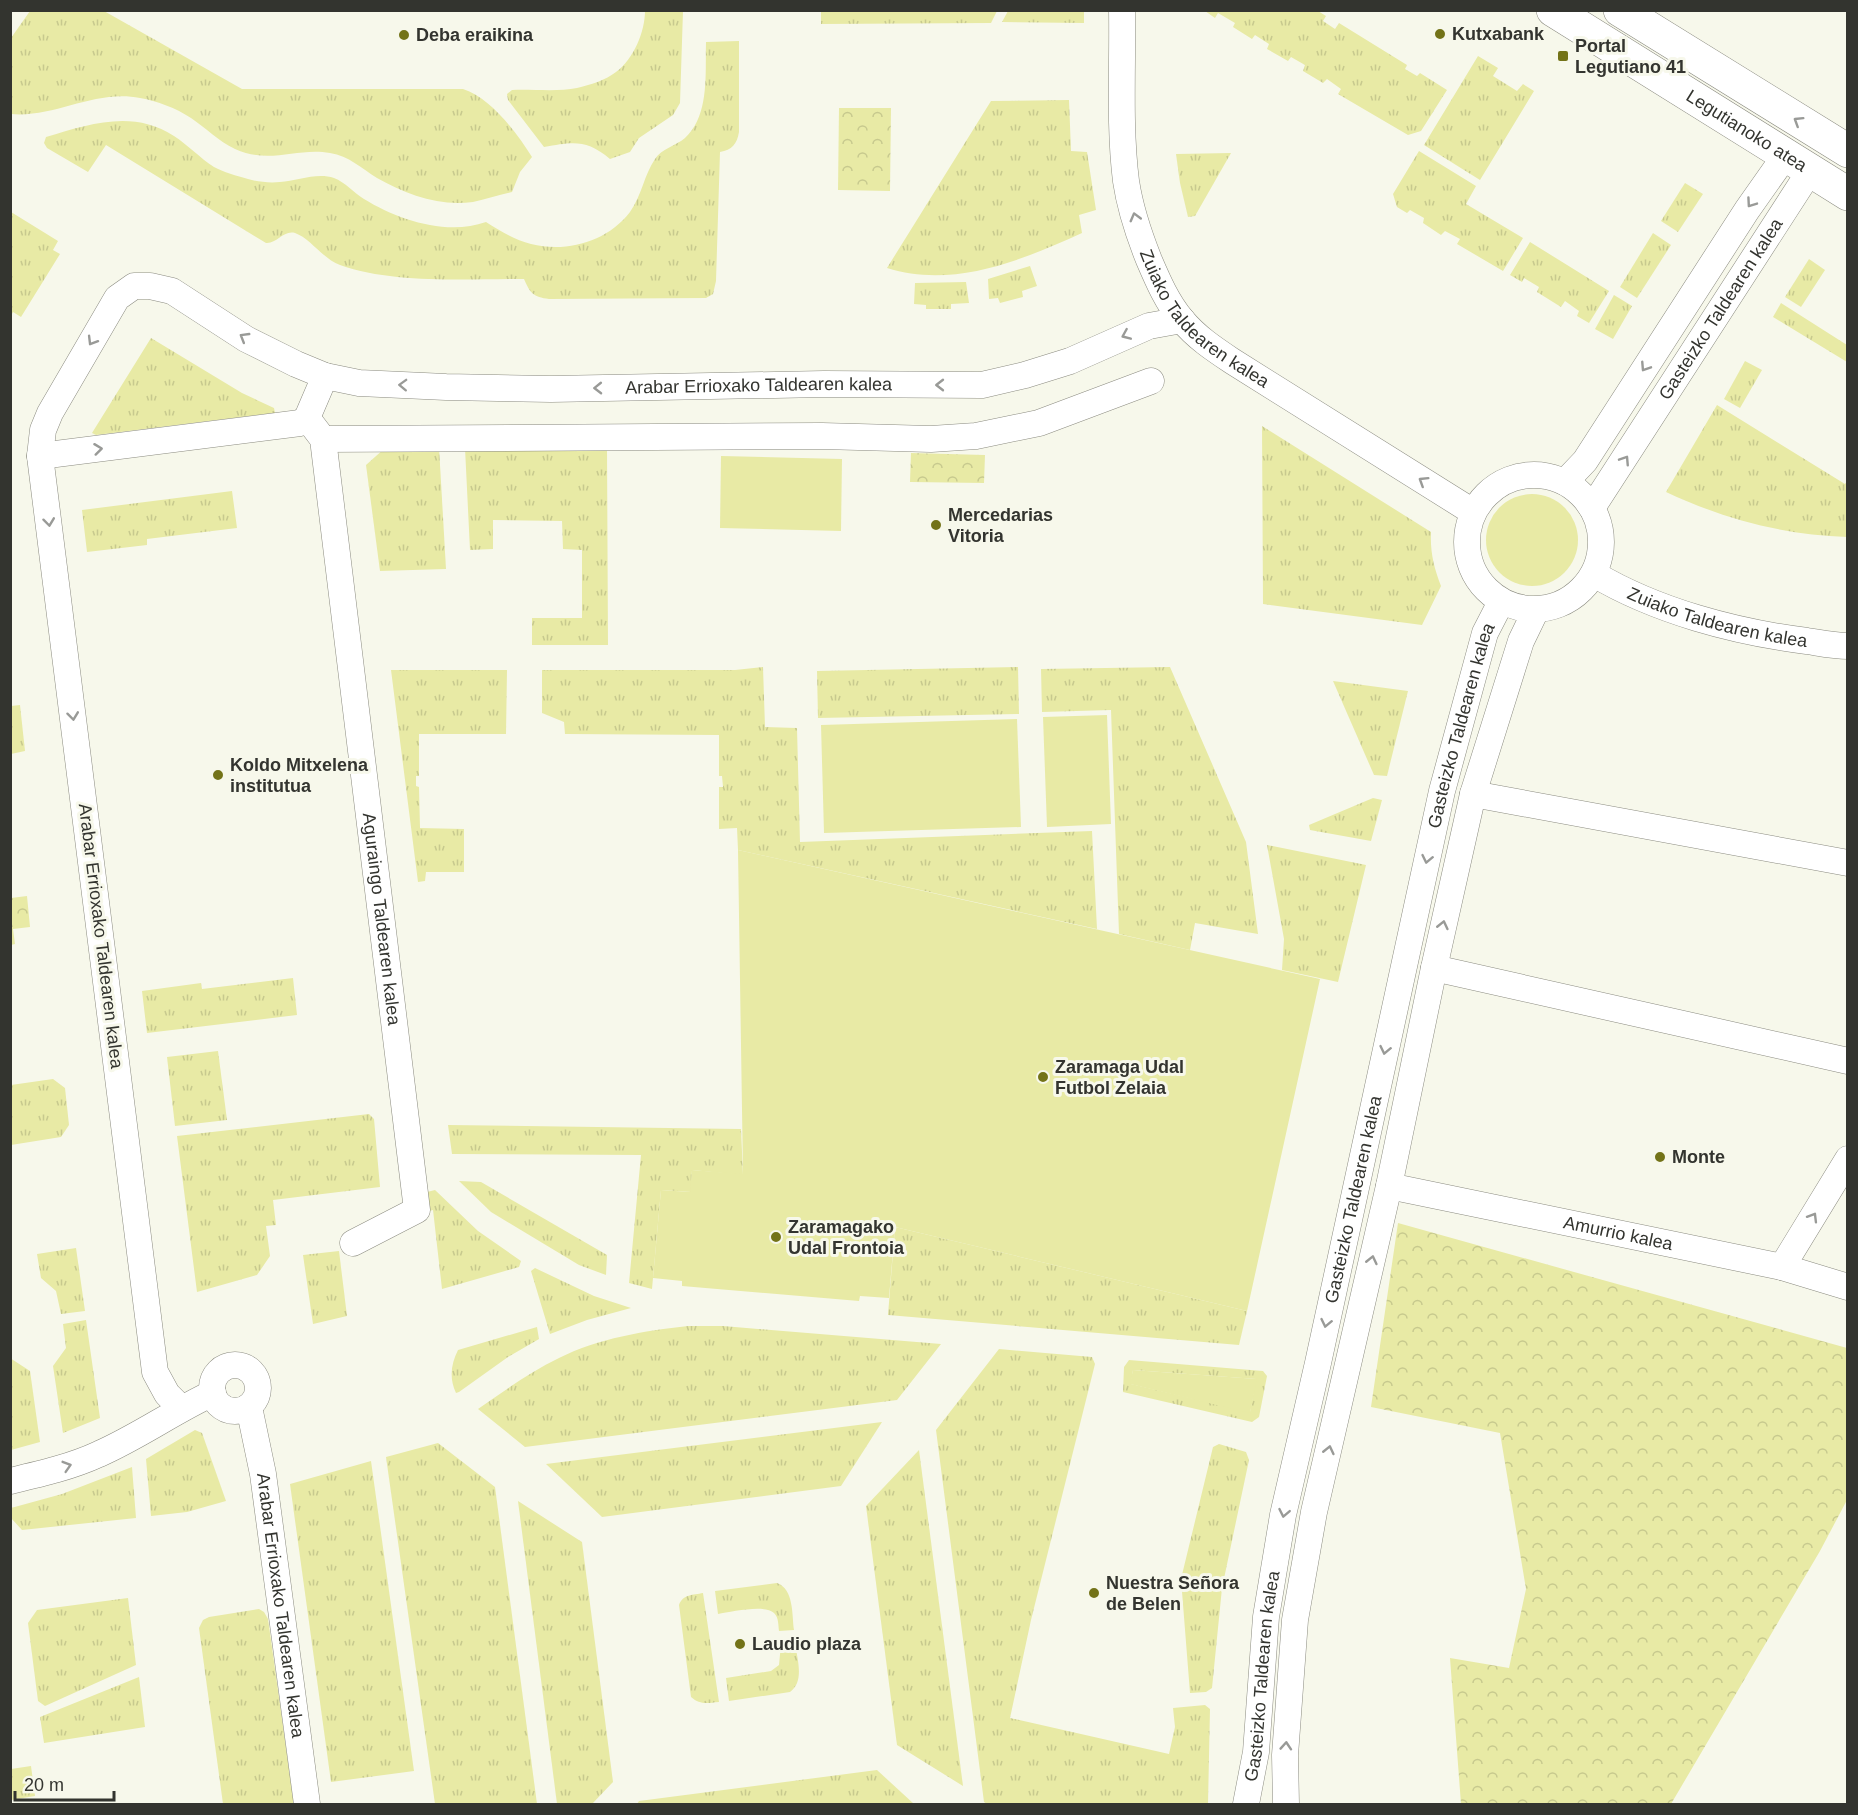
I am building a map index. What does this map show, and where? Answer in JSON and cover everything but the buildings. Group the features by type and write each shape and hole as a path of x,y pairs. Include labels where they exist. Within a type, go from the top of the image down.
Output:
{"main road":[{"name":"Legutianoko atea","path":"1553,10 1848,194"},
{"name":"Legutianoko atea","path":"1620,10 1848,151"}],"street":[{"name":"Zuiako Taldearen kalea","path":"1122,10 1126,182 1135,218 1151,264 1164,293 1182,320 1200,339 1232,361 1473,512"},
{"name":"Gasteizko Taldearen kalea","path":"1565,482 1585,461 1747,210 1798,163"},
{"name":"Gasteizko Taldearen kalea","path":"1592,508 1798,163"},
{"name":"Arabar Errioxako Taldearen kalea","path":"181,1408 168,1394 155,1372 40,456 43,430 50,413 117,298 134,286 150,286 172,291 246,339 325,376 359,383 551,389 824,384 982,385 1070,361 1149,326 1182,320"},
{"path":"40,456 300,423 307,418 325,376"},
{"path":"307,418 323,439 810,436 931,439 976,436 1040,423 1151,381"},
{"name":"Aguraingo Taldearen kalea","path":"323,439 417,1210 353,1243"},
{"path":"1524,475 1545,475 1565,482 1592,508 1600,529 1601,552 1594,574 1579,593 1560,605 1536,610 1518,609 1501,602 1481,586 1469,563 1466,537 1473,512 1486,494 1503,482 1524,475"},
{"name":"Zuiako Taldearen kalea","path":"1594,574 1614,586 1672,610 1771,637 1848,646"},
{"name":"Gasteizko Taldearen kalea","path":"1246,1804 1257,1752 1266,1617 1283,1515 1442,791 1485,633 1501,602"},
{"name":"Gasteizko Taldearen kalea","path":"1286,1804 1285,1755 1295,1620 1314,1512 1389,1186 1473,794 1521,641 1536,610"},
{"path":"1473,794 1848,863"},
{"path":"1434,968 1848,1061"},
{"path":"1782,1267 1848,1159"},
{"name":"Amurrio kalea","path":"1389,1186 1782,1267 1848,1287"},
{"path":"237,1365 248,1368 255,1376 258,1387 256,1398 249,1407 227,1410 218,1403 213,1394 213,1383 218,1373 226,1366 237,1365"},
{"path":"10,1481 69,1466 100,1454 181,1408 213,1394"},
{"name":"Arabar Errioxako Taldearen kalea","path":"249,1407 263,1474 307,1804"}],"green space":[{"path":"821,10 997,11 991,23 821,24"},
{"path":"30,11 104,11 242,89 463,89 493,108 511,127 532,157 520,172 512,192 473,202 448,203 423,198 399,189 349,160 330,153 306,152 272,156 248,154 229,146 179,111 140,98 107,97 43,112 11,114 11,38"},
{"path":"645,11 683,11 680,103 673,115 639,138 630,152 610,159 586,145 571,143 544,147 508,100 507,94 512,90 577,88 612,75 633,52 641,36"},
{"path":"1008,11 1084,11 1084,23 1002,22"},
{"path":"1205,11 1318,11 1326,16 1323,21 1335,29 1339,23 1407,65 1405,69 1417,76 1420,73 1447,90 1421,131 1408,135 1338,94 1341,89 1327,79 1323,83 1303,71 1305,65 1291,57 1288,61 1267,49 1269,44 1255,35 1252,39 1233,27 1235,23 1218,13 1215,18"},
{"path":"739,41 739,132 733,146 720,152 716,281 713,294 706,298 549,299 533,294 524,279 406,278 361,271 334,262 295,233 287,233 266,243 106,145 88,172 47,148 44,143 46,137 95,124 111,121 143,123 174,136 214,167 239,177 272,182 327,176 342,182 377,207 423,224 455,227 486,222 513,238 531,244 572,246 598,238 621,222 634,205 655,159 661,152 685,138 693,129 699,118 706,80 706,42"},
{"path":"1478,56 1498,68 1493,76 1517,91 1523,84 1534,91 1480,180 1424,145"},
{"path":"1069,100 1071,151 1087,152 1096,210 1079,215 1082,233 1036,253 987,269 937,275 912,274 887,268 991,101"},
{"path":"839,108 891,108 890,191 838,190"},
{"path":"1419,151 1476,186 1466,204 1523,238 1503,271 1457,244 1460,239 1445,231 1441,235 1423,223 1424,218 1410,210 1407,213 1397,207 1393,194"},
{"path":"1231,153 1195,216 1188,217 1176,154"},
{"path":"1685,183 1703,194 1678,232 1661,221"},
{"path":"11,212 58,241 53,250 60,254 21,317 13,312 11,316"},
{"path":"1653,233 1671,245 1637,298 1620,287"},
{"path":"1530,242 1609,291 1589,323 1577,316 1579,311 1565,301 1561,307 1537,292 1539,287 1524,278 1522,282 1510,275"},
{"path":"1809,259 1825,270 1801,307 1785,297"},
{"path":"1030,266 1037,286 1022,291 1023,297 1000,303 998,298 989,299 988,279"},
{"path":"966,282 969,303 951,304 951,309 926,309 926,305 914,304 915,283"},
{"path":"1614,295 1632,306 1613,339 1595,329"},
{"path":"1781,303 1847,345 1847,362 1773,317"},
{"path":"151,338 242,393 274,408 275,413 96,435 92,433"},
{"path":"1745,361 1762,370 1740,408 1724,399"},
{"path":"1717,405 1845,484 1847,481 1847,537 1800,533 1754,524 1688,502 1666,492"},
{"path":"1262,426 1431,532 1433,560 1441,586 1422,625 1263,604"},
{"path":"439,447 446,569 380,571 366,465 385,448"},
{"path":"607,447 608,645 532,645 532,618 582,618 582,550 563,549 562,521 493,520 493,549 470,550 465,448"},
{"path":"911,453 985,455 984,483 910,482"},
{"path":"721,456 842,459 841,531 720,528"},
{"path":"232,491 237,528 147,539 147,545 87,552 82,510"},
{"path":"1532,494 1549,498 1564,508 1574,523 1578,540 1574,557 1564,572 1549,582 1532,586 1515,582 1500,572 1490,557 1486,540 1490,523 1500,508 1515,498"},
{"path":"763,667 765,727 797,728 800,842 1092,831 1097,929 738,850 737,828 719,829 719,787 723,787 722,776 719,776 719,735 565,734 564,722 542,713 542,670 735,670"},
{"path":"1018,667 1019,714 818,718 817,671"},
{"path":"1170,667 1246,842 1258,934 1195,923 1190,950 1119,934 1111,710 1042,712 1041,669"},
{"path":"391,670 507,670 506,734 419,734 419,776 416,776 416,786 419,787 420,828 464,829 464,872 426,872 425,881 418,882"},
{"path":"1333,681 1408,691 1387,776 1374,775"},
{"path":"20,705 25,751 11,754 11,706"},
{"path":"1107,715 1111,824 1047,827 1043,717"},
{"path":"1017,719 1021,827 824,833 821,725"},
{"path":"1373,798 1382,800 1371,841 1310,830 1309,825"},
{"path":"1267,845 1366,865 1338,982 1282,970 1284,939"},
{"name":"Zaramaga Udal Futbol Zelaia","path":"738,850 1320,979 1247,1311 895,1227 889,1298 860,1296 859,1301 682,1286 682,1281 653,1278 661,1190 690,1192 692,1170 743,1174"},
{"path":"27,896 30,927 13,929 15,944 11,945 11,898"},
{"path":"293,978 297,1015 147,1033 142,991 201,983 202,989"},
{"path":"218,1051 227,1120 175,1126 167,1057"},
{"path":"53,1079 65,1088 69,1125 61,1137 11,1145 11,1085"},
{"path":"369,1114 374,1119 380,1187 273,1200 276,1225 266,1226 270,1256 257,1275 197,1292 177,1136"},
{"path":"448,1125 741,1129 743,1175 692,1170 691,1192 661,1190 652,1289 629,1283 641,1155 452,1154"},
{"path":"459,1181 481,1182 607,1255 606,1275 579,1265 491,1212"},
{"path":"435,1190 478,1231 521,1261 519,1267 442,1289 433,1210 429,1211 427,1192"},
{"path":"1398,1223 1847,1348 1847,1500 1820,1551 1671,1804 1461,1804 1450,1658 1509,1668 1526,1589 1500,1433 1371,1407"},
{"path":"895,1227 1247,1311 1239,1345 888,1315"},
{"path":"76,1248 85,1311 61,1314 56,1291 41,1278 37,1254"},
{"path":"339,1251 347,1316 313,1324 303,1255"},
{"path":"535,1268 594,1296 631,1308 587,1320 550,1334 531,1271"},
{"path":"86,1320 100,1418 63,1433 53,1366 66,1348 63,1324"},
{"path":"688,1326 723,1326 941,1344 897,1400 525,1447 478,1409 538,1369 574,1351 622,1336"},
{"path":"537,1327 539,1339 508,1357 456,1393 452,1382 452,1371 458,1350"},
{"path":"999,1349 1092,1357 1095,1364 1031,1620 1010,1718 1169,1754 1175,1727 1173,1708 1205,1705 1210,1709 1208,1804 987,1804 984,1802 936,1430"},
{"path":"10,1358 30,1371 40,1442 11,1450"},
{"path":"1129,1360 1263,1371 1267,1376 1259,1417 1252,1422 1123,1392 1124,1367","holes":["1133,1370 1256,1379 1250,1412 1131,1384"]},
{"path":"1133,1370 1257,1379 1250,1413 1130,1384"},
{"path":"882,1422 841,1486 602,1517 546,1464"},
{"path":"195,1430 202,1433 226,1501 187,1512 151,1516 146,1459"},
{"path":"438,1443 495,1487 537,1804 435,1804 386,1457"},
{"path":"1219,1444 1246,1452 1249,1460 1222,1588 1212,1688 1206,1692 1190,1693 1181,1579 1213,1447"},
{"path":"919,1450 963,1786 897,1745 866,1506"},
{"path":"371,1461 414,1771 331,1782 290,1484"},
{"path":"132,1467 136,1518 22,1530 11,1518 11,1508 62,1494"},
{"path":"518,1501 582,1542 613,1782 592,1804 557,1804"},
{"path":"777,1583 787,1591 794,1630 779,1631 777,1617 770,1610 748,1609 718,1614 715,1591"},
{"path":"703,1593 719,1702 701,1702 691,1697 679,1605 686,1597"},
{"path":"128,1598 136,1665 45,1706 38,1701 28,1623 37,1610"},
{"path":"259,1609 268,1619 294,1804 223,1804 199,1628 203,1620 209,1617"},
{"path":"795,1642 799,1676 795,1687 790,1692 729,1701 726,1678 771,1671 779,1665 781,1644"},
{"path":"139,1677 145,1727 44,1743 40,1717"},
{"path":"31,1766 35,1796 11,1800 11,1769"},
{"path":"877,1770 914,1804 637,1804 639,1801"}],"place":[{"name":"Kutxabank","path":"1440,34"},
{"name":"Deba eraikina","path":"404,35"},
{"name":"Portal Legutiano 41","path":"1563,56"},
{"name":"Mercedarias Vitoria","path":"936,525"},
{"name":"Koldo Mitxelena institutua","path":"218,775"},
{"name":"Zaramaga Udal Futbol Zelaia","path":"1043,1077"},
{"name":"Monte","path":"1660,1157"},
{"name":"Zaramagako Udal Frontoia","path":"776,1237"},
{"name":"Nuestra Señora de Belen","path":"1094,1593"},
{"name":"Laudio plaza","path":"740,1644"}]}
